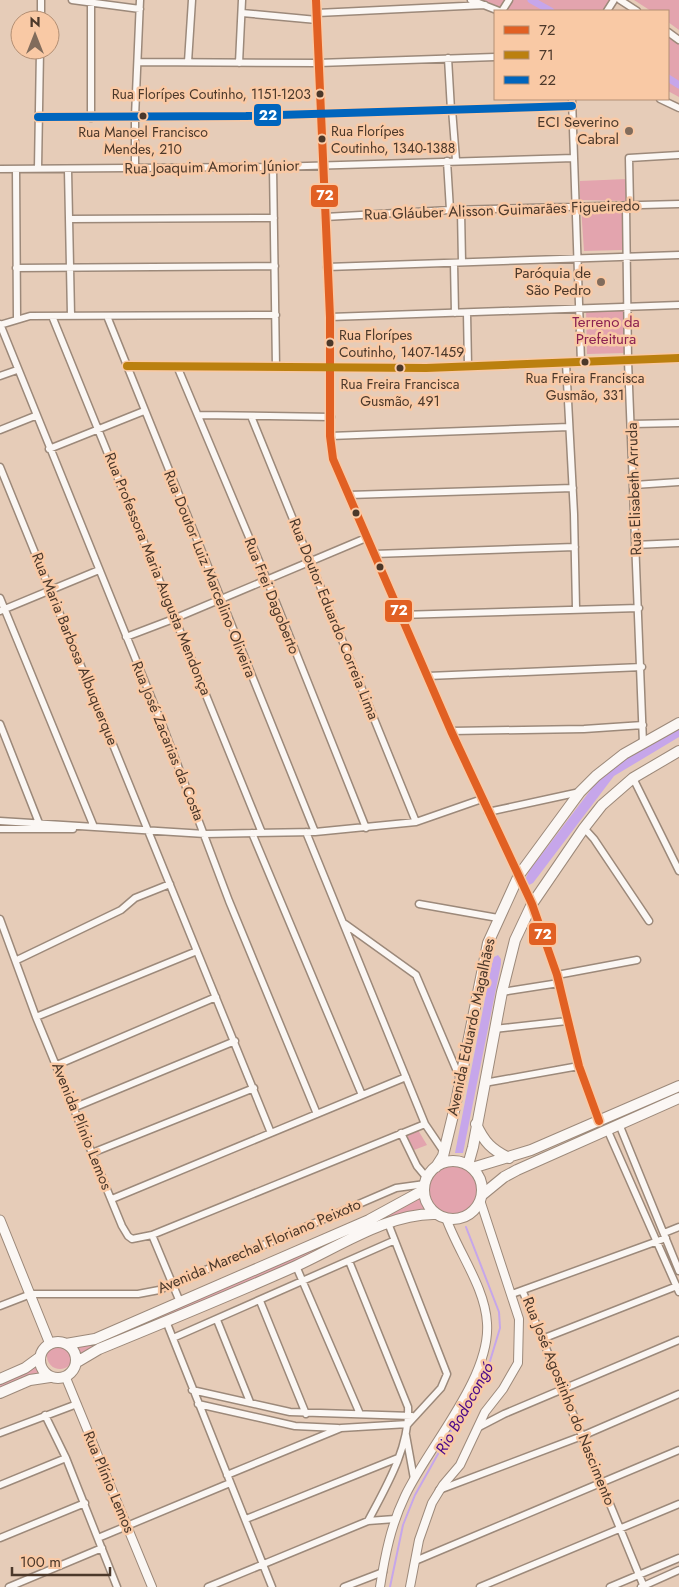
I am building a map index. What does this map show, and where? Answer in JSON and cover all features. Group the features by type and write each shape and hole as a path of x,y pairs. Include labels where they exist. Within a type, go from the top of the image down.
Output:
{"main road":[{"name":"Avenida Eduardo Magalhães","path":"436,1167 444,1152 488,943 519,875 580,792 602,771 644,742 679,723"},
{"name":"Avenida Eduardo Magalhães","path":"470,1166 476,1124 502,992 515,940 532,904 602,805 633,778 679,751"},
{"path":"679,1086 509,1158 470,1166 452,1161 436,1167 425,1184 426,1200 442,1216 465,1216 473,1211 481,1197 504,1177 679,1098"},
{"path":"476,1124 487,1144 509,1158"},
{"path":"470,1166 480,1180 481,1197"},
{"name":"Avenida Marechal Floriano Peixoto","path":"66,1344 95,1339 369,1220 425,1184"},
{"name":"Avenida Marechal Floriano Peixoto","path":"77,1362 99,1349 296,1266 388,1223 414,1215 442,1216"},
{"path":"0,1220 50,1344"},
{"path":"0,1380 25,1368 40,1357 44,1348 50,1344 66,1344 74,1351 77,1362 73,1372 66,1378 50,1377 30,1380 0,1393"},
{"path":"40,1357 42,1368 50,1377"}],"street":[{"path":"72,0 91,1 140,9"},
{"path":"135,168 134,117 140,0"},
{"path":"188,62 192,0"},
{"path":"239,63 242,0"},
{"path":"316,0 330,317 330,436 333,459 451,731 532,904 557,976 579,1066 599,1121"},
{"path":"471,0 497,10"},
{"path":"501,10 509,0"},
{"path":"620,0 636,10"},
{"path":"91,1 91,118"},
{"path":"242,14 317,16 485,6"},
{"path":"138,62 318,63 494,57"},
{"path":"448,58 456,160"},
{"path":"38,168 40,60"},
{"path":"662,100 679,108"},
{"path":"38,117 91,118 320,114 572,102 581,362"},
{"name":"Rua Elisabeth Arruda","path":"644,742 628,361 627,256 629,158 679,155"},
{"name":"Rua Joaquim Amorim Júnior","path":"0,169 273,167 456,160 574,158"},
{"path":"447,161 450,210"},
{"path":"273,167 276,367"},
{"path":"16,168 18,318"},
{"path":"68,170 71,316"},
{"name":"Rua Gláuber Alisson Guimarães Figueiredo","path":"325,217 450,210 679,204"},
{"path":"461,211 462,262"},
{"path":"70,219 274,218"},
{"path":"327,267 679,255"},
{"path":"454,263 455,313"},
{"path":"16,268 275,266"},
{"path":"330,317 679,305"},
{"path":"466,313 468,366"},
{"path":"0,324 18,318 52,316 276,315"},
{"name":"Rua Professora Maria Augusta Mendonça","path":"52,316 262,833"},
{"name":"Rua Doutor Luiz Marcelino Oliveira","path":"107,316 316,832"},
{"name":"Rua José Zacarias da Costa","path":"0,324 35,416 205,834 229,901 317,1114"},
{"path":"127,366 331,368 468,366 679,358"},
{"path":"566,363 573,488 576,608"},
{"name":"Rua Frei Dagoberto","path":"177,366 267,580 322,723 366,828"},
{"path":"0,376 17,370"},
{"path":"49,449 144,411"},
{"path":"198,415 331,417"},
{"path":"0,430 35,416"},
{"name":"Rua Doutor Eduardo Correia Lima","path":"251,416 416,822"},
{"path":"632,424 679,423"},
{"path":"330,436 569,427"},
{"name":"Rua Maria Barbosa Albuquerque","path":"0,467 271,1133"},
{"path":"634,485 679,482"},
{"path":"349,495 573,488"},
{"path":"126,637 176,618 366,538"},
{"path":"636,545 679,543"},
{"path":"374,554 575,547"},
{"path":"2,610 99,570"},
{"path":"0,598 2,610 94,827"},
{"path":"400,615 576,608 639,608"},
{"path":"428,676 642,667"},
{"path":"0,724 40,823"},
{"path":"451,731 584,729 643,725"},
{"path":"633,778 679,869"},
{"path":"488,812 580,792"},
{"path":"0,821 205,834 316,832 416,822 482,799"},
{"path":"584,828 594,839 649,921"},
{"path":"0,829 149,830"},
{"path":"306,832 425,1124 444,1152"},
{"path":"252,833 362,1095"},
{"path":"17,960 122,910 136,898 170,884"},
{"path":"419,904 498,918"},
{"name":"Avenida Plínio Lemos","path":"0,919 17,960 36,1017 128,1236 138,1239 152,1235"},
{"path":"344,924 416,975 459,1076"},
{"path":"36,1017 197,951"},
{"path":"557,976 637,960"},
{"path":"502,992 559,983"},
{"path":"57,1065 216,997"},
{"path":"494,1029 567,1021"},
{"path":"73,1108 234,1041"},
{"path":"484,1083 579,1066"},
{"path":"112,1199 406,1077"},
{"path":"92,1153 254,1088"},
{"path":"180,1302 152,1235 425,1124"},
{"path":"618,1124 679,1271"},
{"path":"542,1339 678,1289 607,1129"},
{"path":"401,1133 425,1184"},
{"name":"Avenida Marechal Floriano Peixoto","path":"31,1294 138,1294 173,1285 396,1188 425,1184"},
{"path":"410,1587 426,1515 439,1490 457,1470 479,1427 484,1412 503,1389 518,1364 518,1319 512,1294 481,1197"},
{"path":"380,1587 395,1519 414,1479 478,1370 487,1340 487,1322 482,1300 442,1216"},
{"path":"368,1522 398,1458 412,1416 441,1388 446,1374 393,1241 388,1223"},
{"name":"Rua José Agostinho do Nascimento","path":"642,1587 621,1529 523,1292 657,1241 679,1227"},
{"path":"172,1338 217,1320 393,1241"},
{"path":"349,1261 412,1416"},
{"path":"296,1266 360,1414"},
{"path":"512,1294 523,1292"},
{"path":"0,1306 31,1294"},
{"path":"260,1301 306,1414"},
{"path":"217,1320 250,1402"},
{"path":"166,1321 272,1587"},
{"path":"479,1427 504,1414 679,1340"},
{"name":"Rua Plínio Lemos","path":"66,1378 152,1587"},
{"path":"192,1390 306,1414 412,1416"},
{"path":"439,1490 582,1436 679,1394"},
{"path":"0,1433 77,1404"},
{"path":"198,1404 294,1426 342,1428 408,1424"},
{"path":"45,1415 85,1503 117,1587"},
{"path":"227,1475 342,1428"},
{"path":"405,1434 414,1479"},
{"path":"415,1561 679,1450"},
{"path":"0,1486 66,1458"},
{"path":"246,1520 398,1458"},
{"path":"98,1538 230,1483"},
{"path":"0,1538 85,1503"},
{"path":"480,1587 679,1504"},
{"path":"208,1587 368,1522 395,1519"},
{"path":"9,1587 102,1548"},
{"path":"610,1587 679,1558"},
{"path":"642,1587 679,1570"},
{"path":"344,1587 383,1572"}],"green space":[{"path":"470,0 612,0 606,10 494,11"},
{"path":"634,0 679,0 679,30 669,23 669,10 649,10"},
{"path":"669,37 679,44 679,97 669,92"},
{"path":"627,179 627,201 580,200 580,181"},
{"path":"623,205 622,250 584,251 581,207"},
{"name":"Terreno da Prefeitura","path":"625,307 626,353 587,354 586,308"},
{"path":"418,1130 427,1145 414,1150 407,1136"},
{"path":"453,1162 463,1164 472,1170 478,1179 480,1189 478,1199 472,1208 463,1214 453,1216 443,1214 434,1208 428,1199 426,1189 428,1179 434,1170 443,1164"},
{"path":"423,1193 424,1201 434,1213 417,1212 78,1359 75,1349 70,1345"},
{"path":"60,1343 69,1347 73,1356 69,1365 60,1369 51,1365 47,1356 51,1347"},
{"path":"38,1360 41,1372 46,1376 0,1391 0,1380"}],"shaded area":[{"path":"679,728 679,737 614,776 533,883 525,887 524,882 529,871 605,771"},
{"path":"498,955 501,959 501,964 463,1153 455,1153 492,963 494,957"}],"waterway":[{"path":"531,0 549,10"},
{"path":"669,79 679,85"},
{"name":"Rio Bodocongó","path":"390,1587 403,1525 415,1495 490,1361 500,1328 499,1312 466,1227"}],"transit line":[{"name":"72","path":"316,0 330,317 330,436 333,459 451,731 532,904 557,975 579,1066 599,1121"},
{"name":"22","path":"38,117 246,116 572,106"},
{"name":"71","path":"127,366 426,368 679,358"}],"place":[{"name":"Rua Florípes Coutinho, 1151-1203","path":"320,94"},
{"name":"Rua Manoel Francisco Mendes, 210","path":"143,116"},
{"name":"ECI Severino Cabral","path":"629,131"},
{"name":"Rua Florípes Coutinho, 1340-1388","path":"322,139"},
{"name":"Paróquia de São Pedro","path":"601,282"},
{"name":"Rua Florípes Coutinho, 1407-1459","path":"330,343"},
{"name":"Rua Freira Francisca Gusmão, 331","path":"585,362"},
{"name":"Rua Freira Francisca Gusmão, 491","path":"400,368"}]}
